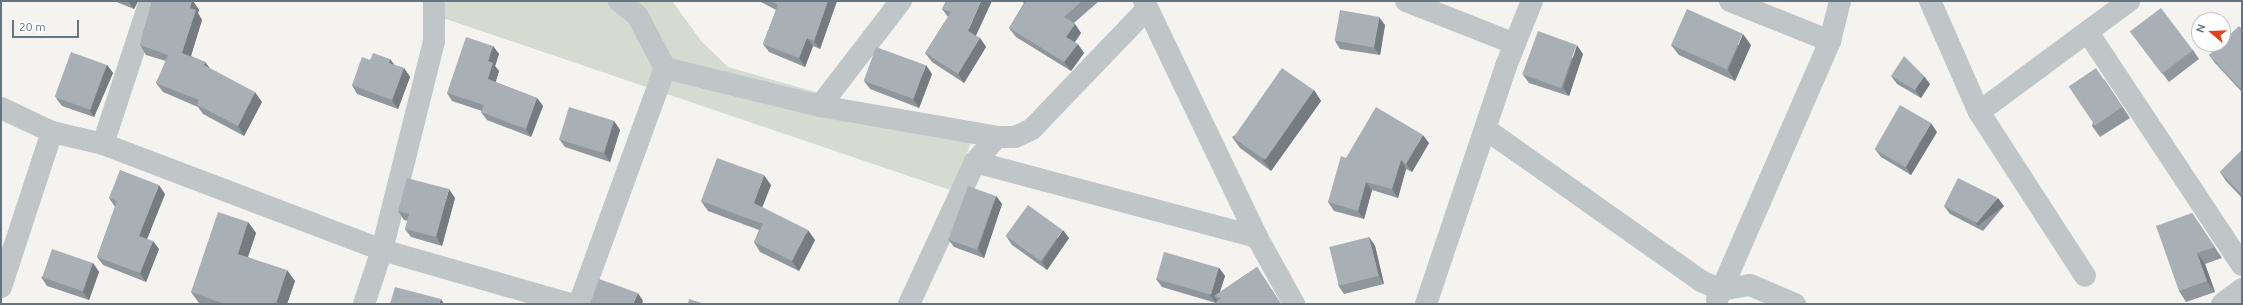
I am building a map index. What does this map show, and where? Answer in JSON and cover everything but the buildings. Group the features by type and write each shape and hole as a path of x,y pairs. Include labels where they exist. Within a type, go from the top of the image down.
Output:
{"street":[{"path":"103,144 150,1"},
{"path":"364,304 382,250 434,41 434,1"},
{"path":"579,304 665,68 642,8 619,1"},
{"path":"820,106 901,1"},
{"path":"1406,1 1515,44"},
{"path":"1426,304 1487,130 1515,44 1532,1"},
{"path":"1730,1 1830,41"},
{"path":"1718,297 1830,41 1840,1"},
{"path":"1930,1 1979,112 2085,276"},
{"path":"1979,112 2089,34 2129,1"},
{"path":"665,68 820,106 997,137 1016,137 1032,129 1146,5 1257,237 1294,304"},
{"path":"2089,34 2242,265"},
{"path":"1,108 52,132 103,144 382,250 570,304"},
{"path":"1487,130 1701,281 1718,297"},
{"path":"1,287 52,132"},
{"path":"909,304 974,162 997,137"},
{"path":"974,162 1257,237"},
{"path":"1718,297 1750,285 1795,304"},
{"path":"2222,304 2242,289"}],"shaded area":[{"path":"433,1 672,1 702,42 728,67 973,137 953,191 440,17"}]}
